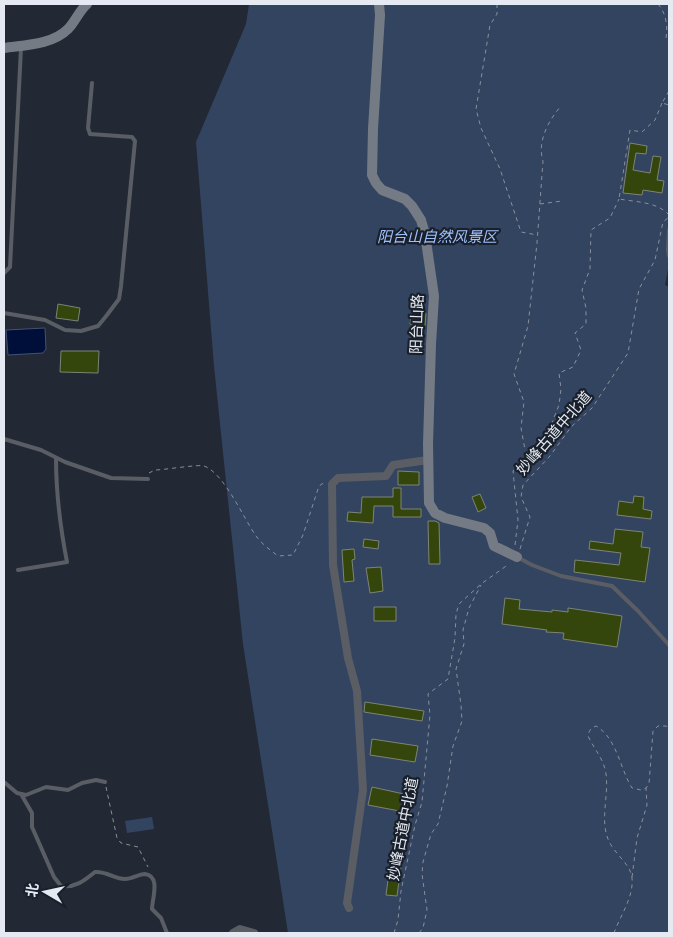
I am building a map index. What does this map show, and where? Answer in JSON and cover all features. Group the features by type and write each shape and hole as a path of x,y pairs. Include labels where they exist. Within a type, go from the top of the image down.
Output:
{"street":[{"path":"4,48 51,40 68,30 79,12 87,4"},
{"name":"阳台山路","path":"379,4 372,175 382,190 405,199 421,220 425,234 434,296 428,460 429,503 435,513 446,518 484,528 490,532 494,546 514,555"},
{"path":"349,908 347,903 362,790 357,691 348,658 333,565 332,484 338,478 386,476 393,464 428,460"},
{"path":"233,933 240,929 254,933"}],"lane":[{"path":"4,273 10,267 21,45"},
{"path":"4,313 44,320 65,330 81,331 98,326 119,299 135,141 132,137 90,134 88,128 92,82"},
{"path":"669,230 669,256"},
{"path":"4,439 41,450 56,458 111,478 148,479"},
{"path":"18,570 67,562 59,520 56,458"},
{"path":"514,555 532,565 561,576 612,586 638,611 669,646"},
{"path":"21,794 26,795 46,787 68,790 82,783 96,780 105,782"},
{"path":"4,782 21,794 32,813 32,827 54,877 61,886 70,887 83,882 94,872 102,871 124,879 145,874 152,878 154,882 152,909 161,918 167,933"}],"path":[{"path":"497,4 497,14 490,24 476,110 500,169 521,232 538,236"},
{"path":"658,4 662,8 668,26 666,38 669,38"},
{"path":"514,555 518,520 514,471 526,456 545,440 558,405 561,388 559,373 573,367 581,350 575,333 586,324 586,308 582,290 590,269 591,230 610,218 619,200 630,130 642,132 655,120 662,102 669,91"},
{"path":"662,102 669,105"},
{"path":"526,456 521,428 524,402 514,374 528,326 538,236 543,161 540,151 549,120 560,106"},
{"path":"619,200 657,206 669,216"},
{"path":"539,204 562,201"},
{"name":"妙峰古道中北道","path":"394,933 415,825 422,802 430,715 428,694 448,678 459,604 514,555 530,517 521,497 523,485 550,456 571,427 592,408 628,353 639,289 655,260 663,222 669,216"},
{"path":"137,479 155,470 202,465 213,470 239,506 256,535 266,547 278,556 293,555 303,535 320,486 329,478 338,478"},
{"path":"420,933 427,910 422,874 423,862 432,834 438,824 447,786 452,746 462,721 456,669 464,644 463,630 469,608 481,584"},
{"path":"632,878 628,869 608,842 606,835 605,819 608,790 606,772 601,758 588,736 591,728 596,726 601,729 613,745 632,788 641,790 646,788"},
{"path":"614,933 630,894 637,838 647,805 646,788 651,774 651,740 653,731 658,726 669,728"},
{"path":"105,782 117,838 121,843 138,847 147,863 152,878"}],"green space":[{"name":"阳台山自然风景区","path":"249,4 669,4 669,264 665,285 669,287 669,933 288,933 243,644 214,366 196,142 246,24"},
{"path":"152,817 154,829 127,833 125,821"}],"shaded area":[{"path":"45,328 46,349 43,353 8,355 6,330"}],"building":[{"path":"630,143 647,146 646,154 636,153 633,170 650,173 653,156 661,157 657,180 664,181 662,193 643,190 642,195 623,193"},
{"path":"414,298 421,299 419,312 426,313 425,326 410,324"},
{"path":"58,304 80,308 78,321 56,318"},
{"path":"61,351 99,351 98,373 60,372"},
{"path":"398,471 419,472 419,485 398,485"},
{"path":"393,488 401,488 401,509 421,509 421,517 393,517 393,506 374,506 373,523 347,521 348,512 361,513 362,497 393,497"},
{"path":"480,494 486,508 478,512 472,497"},
{"path":"634,496 644,497 643,509 652,511 651,519 617,515 619,501 633,503"},
{"path":"428,521 439,523 440,564 429,564"},
{"path":"615,529 643,532 641,547 650,548 645,582 574,572 575,560 619,565 621,553 589,549 590,541 613,544"},
{"path":"364,539 379,541 378,549 363,547"},
{"path":"354,549 355,559 352,560 354,581 344,582 342,550"},
{"path":"381,567 383,591 370,593 366,568"},
{"path":"505,598 520,600 519,609 568,612 568,608 622,616 617,647 563,639 564,633 546,632 547,630 502,624"},
{"path":"374,607 396,607 396,621 374,621"},
{"path":"365,702 424,711 422,721 364,712"},
{"path":"372,739 418,746 415,762 370,755"},
{"path":"372,787 413,796 410,813 368,805"},
{"path":"390,865 401,866 397,896 386,895"}]}
